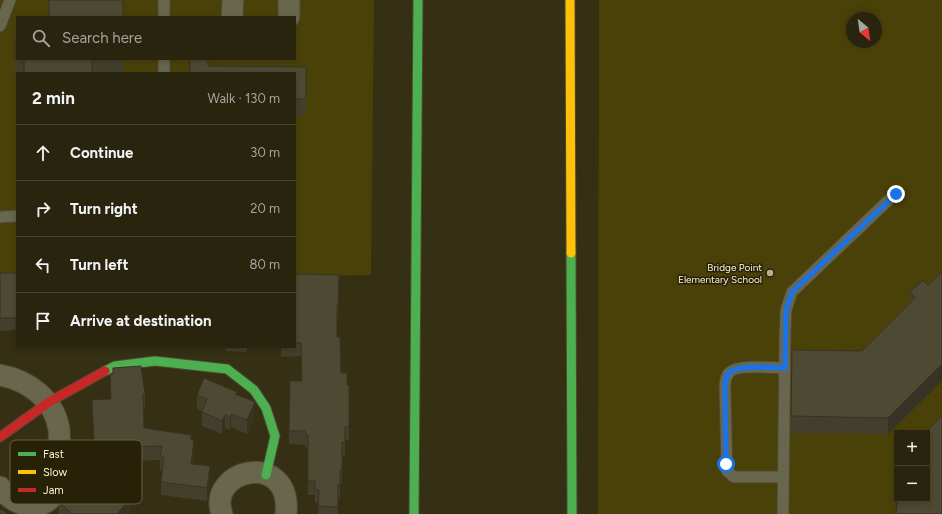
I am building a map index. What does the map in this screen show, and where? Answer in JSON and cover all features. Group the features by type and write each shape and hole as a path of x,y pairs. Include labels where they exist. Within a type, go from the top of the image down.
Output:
{"main road":[{"path":"414,514 418,0"},
{"path":"570,0 572,514"},
{"path":"0,438 48,402 91,377 115,366 155,361 227,369 254,390 266,408 276,436 266,474"}],"street":[{"path":"232,16 233,0"},
{"path":"289,0 289,16"},
{"path":"0,375 26,382 48,402 59,428 59,440"},
{"path":"222,514 220,509 222,494 230,482 242,473 257,471 271,476 282,486 287,500 286,514"},
{"path":"0,487 10,499"},
{"path":"18,504 21,506 38,506 41,504"}],"lane":[{"path":"0,26 10,0"},
{"path":"164,0 164,16"},
{"path":"164,60 164,72"},
{"path":"783,514 786,310 792,292 896,194"},
{"path":"0,217 16,216"},
{"path":"783,477 734,477 727,470 725,380 729,372 737,368 785,368"}],"shaded area":[{"path":"0,0 374,0 371,275 296,276 296,72 16,72 16,277 0,277"},
{"name":"Bridge Point Elementary School","path":"599,0 942,0 942,514 598,514"}],"building":[{"path":"49,0 123,0 123,16 49,16"},
{"path":"15,43 16,43 16,58"},
{"path":"24,60 92,60 92,72 24,72"},
{"path":"190,60 208,60 208,66 306,67 306,99 296,99 296,72 190,72"},
{"path":"942,272 942,364 888,418 791,416 792,350 862,351 915,298 910,292 923,280 928,285"},
{"path":"0,273 16,273 16,318 0,318"},
{"path":"296,274 339,275 337,337 340,337 341,373 347,373 347,385 349,385 349,427 345,427 345,442 342,442 342,470 340,470 340,485 338,485 338,507 318,506 319,490 315,490 315,481 308,481 308,435 306,435 305,431 289,431 290,381 302,381 301,343 296,343"},
{"path":"141,366 145,394 143,394 144,428 191,435 191,440 194,440 191,464 210,466 207,488 161,482 164,457 160,457 162,446 142,447 142,440 94,440 92,400 111,399 110,375 113,374 113,368"},
{"path":"204,378 237,392 235,394 255,402 247,420 231,414 230,417 225,415 222,421 202,412 207,399 197,395"},
{"path":"942,416 942,514 896,514 897,502 930,502 930,430 928,430"},
{"path":"62,504 125,504 117,514 72,514"},
{"path":"0,509 8,514 0,514"}],"traffic: fast":[{"path":"414,514 418,0"},
{"path":"571,253 572,514"},
{"path":"105,371 115,366 155,361 227,369 254,390 266,408 275,436 266,475"}],"traffic: slow":[{"path":"570,0 571,253"}],"traffic: jam":[{"path":"0,437 49,402 105,371"}],"place":[{"name":"Bridge Point Elementary School","path":"770,273"}],"route":[{"path":"726,464 725,380 729,372 737,368 785,368 786,310 792,292 896,194"}]}
